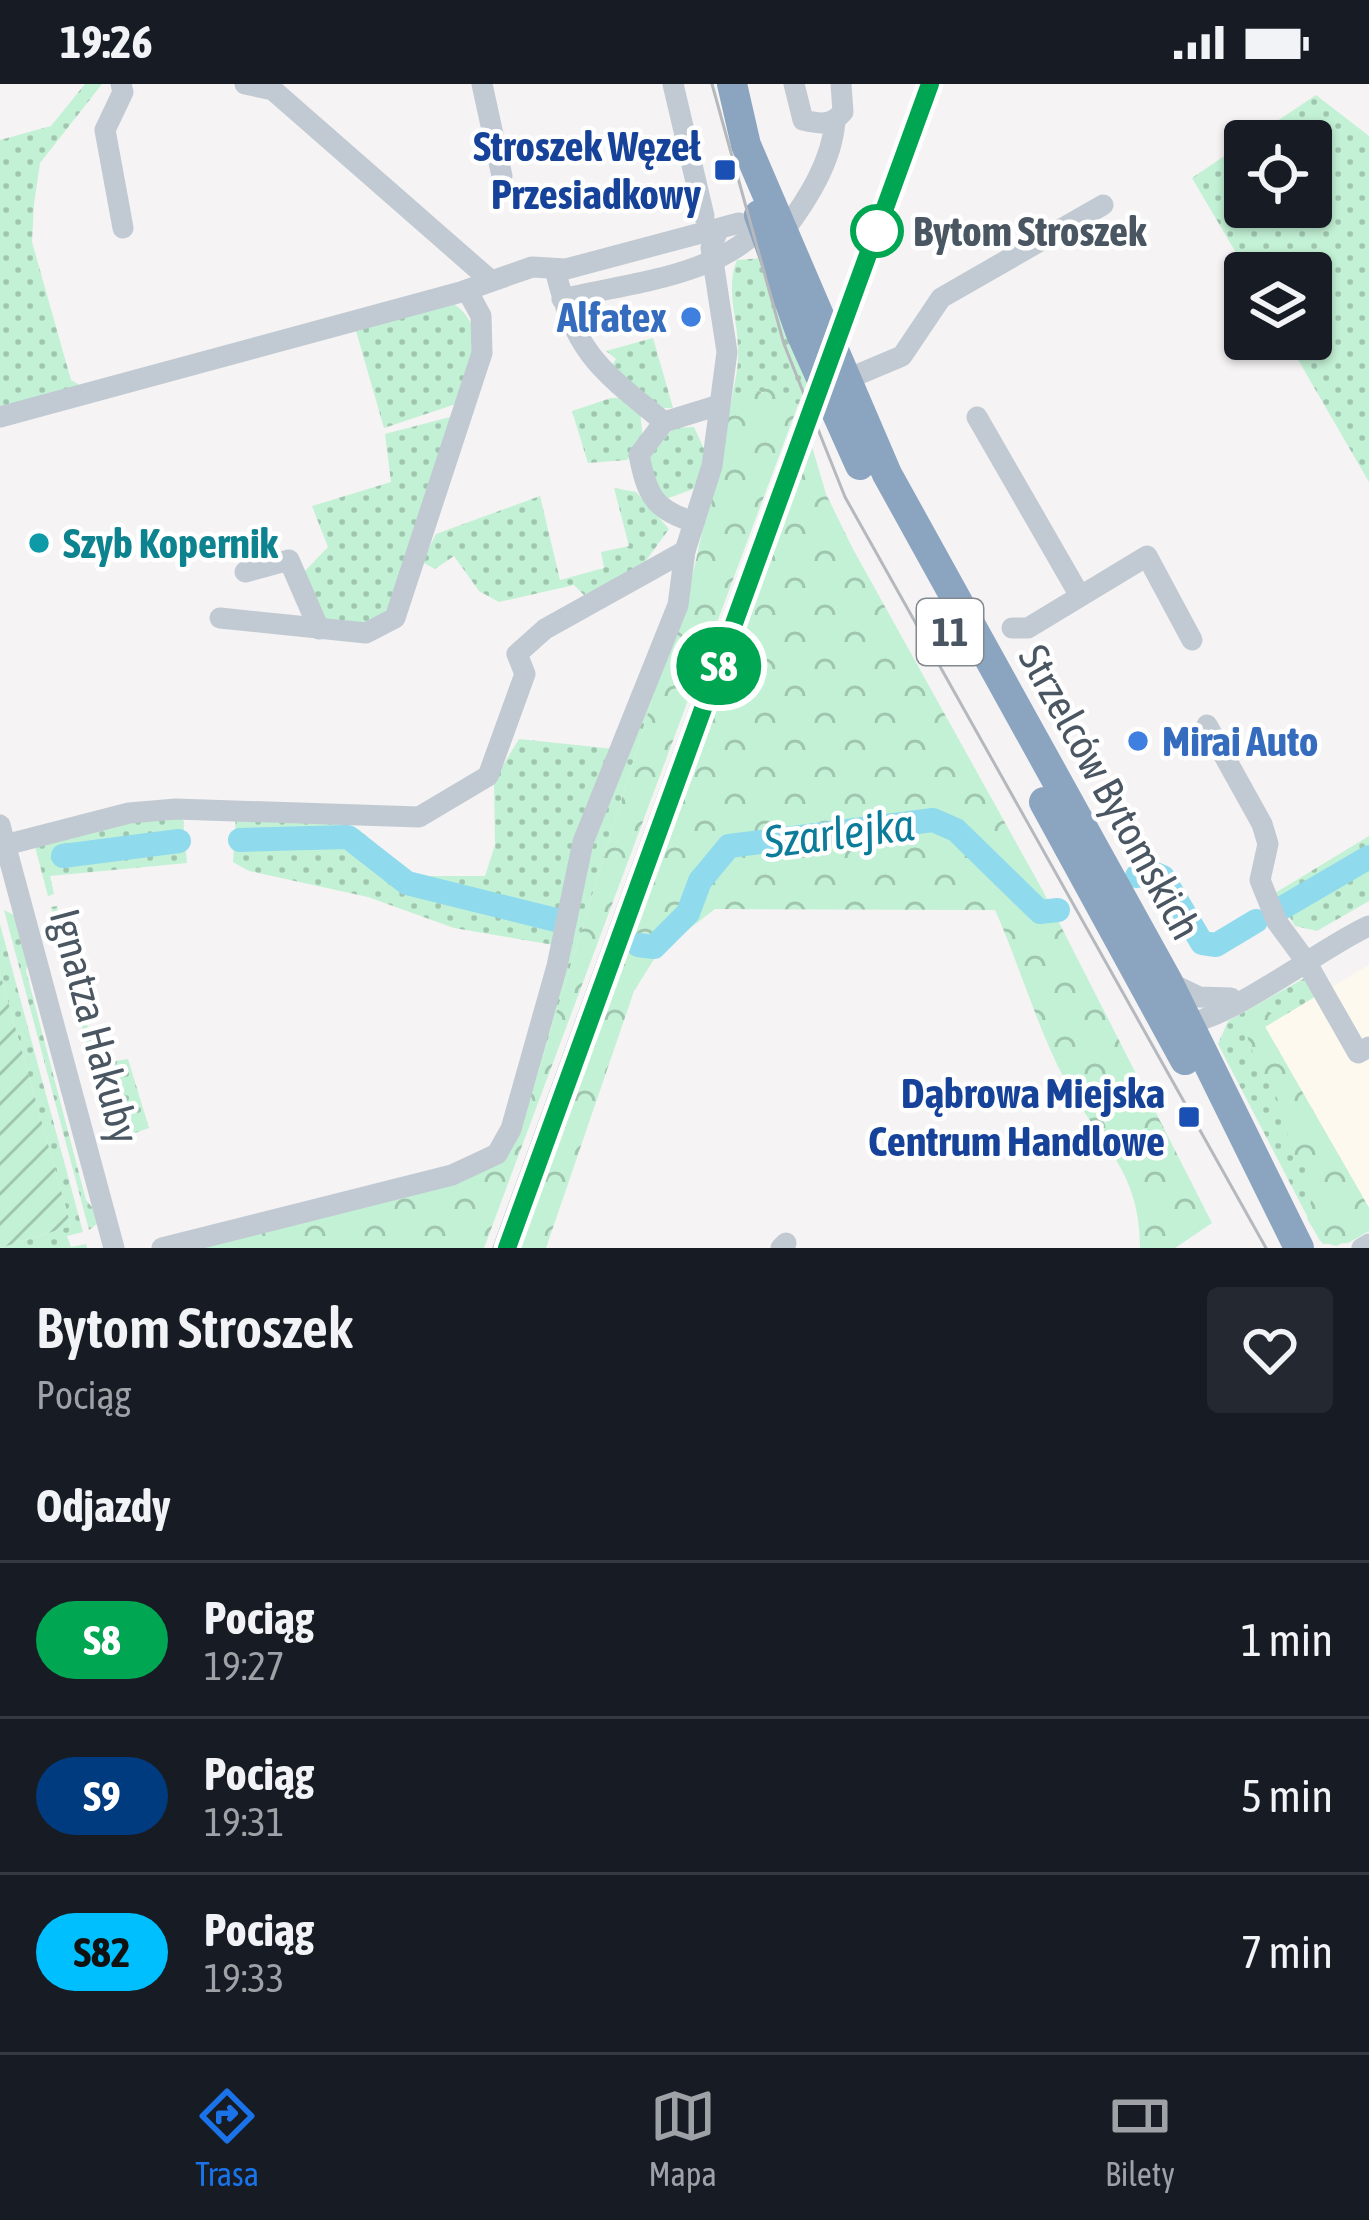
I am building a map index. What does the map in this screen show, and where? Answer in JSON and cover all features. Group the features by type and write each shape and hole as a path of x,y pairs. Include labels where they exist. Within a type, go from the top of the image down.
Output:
{"highway":[{"name":"11","path":"732,84 746,145 754,227 842,428 881,507 1161,992"},
{"name":"Strzelców Bytomskich","path":"754,227 845,380 896,492 1295,1244"},
{"name":"Strzelców Bytomskich","path":"1161,992 1203,1021 1198,1064"}],"street":[{"path":"121,84 123,92 105,130 123,228"},
{"path":"245,84 273,90 490,280"},
{"path":"482,84 502,176"},
{"name":"Strzelców Bytomskich","path":"673,84 754,227"},
{"path":"794,84 803,120 835,121"},
{"path":"562,299 712,261 754,227 807,197 833,142 835,121 843,112 841,84"},
{"path":"845,380 902,356 940,298 1103,205"},
{"path":"0,417 467,290 532,267 555,269 754,227"},
{"path":"162,1248 409,1187 497,1154 511,1130 536,1046 583,842 679,604 685,551 712,466 727,352 712,261"},
{"path":"555,269 584,351 664,422"},
{"path":"220,617 366,633 395,618 482,353 481,316 467,290"},
{"path":"694,522 668,514 646,495 639,455 664,422 719,404"},
{"path":"977,417 1080,596"},
{"path":"3,835 129,812 176,809 419,817 488,776 525,674 517,654 545,629 685,551"},
{"path":"1012,628 1028,628 1147,556 1192,640"},
{"path":"245,572 290,560 319,629"},
{"path":"1207,725 1262,824 1268,844 1261,880 1277,922 1305,960 1358,1053 1369,1047"},
{"name":"Ignatza Hakuby","path":"3,835 114,1248"},
{"path":"1203,1021 1364,926"},
{"path":"1203,1021 1231,998 1271,980"},
{"path":"1161,992 1231,998"}],"shaded area":[{"path":"1369,965 1369,1208 1265,1026"}],"green space":[{"path":"85,84 102,84 40,163 32,242 71,380 86,389 0,411 0,140 51,126"},
{"path":"1316,95 1369,136 1369,482 1298,360 1332,360 1332,252 1236,252 1192,178 1224,156 1224,228 1332,228 1332,120 1278,120"},
{"path":"764,258 811,374 798,405 766,392 732,398 738,358 733,272 737,260"},
{"path":"453,303 465,314 475,337 459,403 384,428 356,331"},
{"path":"653,338 673,408 663,408 611,367 616,359 606,351"},
{"path":"769,380 798,405 484,1248 200,1248 497,1165 522,1125 666,654 686,605 732,398 753,389 763,393"},
{"path":"623,398 640,411 643,438 627,460 588,463 572,411"},
{"path":"454,416 393,609 366,627 322,623 302,574 328,547 312,506 391,482 385,434"},
{"path":"694,427 706,453 696,488 663,500 646,462 673,428"},
{"path":"810,440 826,494 853,549 1043,891 1212,1223 1175,1248 1140,1248 1134,1198 1126,1178 1056,1061 995,910 715,909 658,953 634,991 546,1248 517,1248"},
{"path":"614,488 636,492 669,529 642,566 586,597 574,585 499,602 479,591 454,556 435,569 422,562 436,534 540,496 560,580 604,568 601,552 629,546"},
{"path":"666,654 522,1125 576,889"},
{"path":"519,739 614,749 554,945 454,928 368,897 249,871 233,862 236,816 337,822 358,829 414,876 485,876 495,845 494,780"},
{"path":"183,818 187,863 50,876 54,894 48,896 34,843 136,819"},
{"path":"1369,836 1369,901 1317,931 1295,926 1275,893"},
{"path":"57,906 97,1064 128,1059 149,1128 112,1141 51,907"},
{"path":"4,910 16,916 29,957 26,971 86,1200 96,1212 97,1224 89,1230"},
{"path":"0,924 83,1232 67,1236 71,1247 86,1244 87,1248 0,1248 71,1226 0,973"},
{"path":"0,973 71,1226 0,1248"},
{"path":"1305,978 1318,995 1265,1027 1369,1208 1369,1231 1336,1246 1320,1241 1218,1044 1228,1021"},
{"path":"1265,1010 1279,1017 1265,1027 1369,1208 1369,1231 1348,1243 1323,1244 1307,1219 1311,1201 1306,1182 1314,1166 1287,1152 1295,1143 1287,1138 1284,1113 1246,1030"}],"waterway":[{"name":"Szarlejka","path":"638,945 654,947 688,913 700,881 729,846 933,820 956,830 1040,912 1058,910"},
{"name":"Szarlejka","path":"240,840 348,837 407,883 556,920"},
{"name":"Szarlejka","path":"63,856 179,841"},
{"name":"Szarlejka","path":"99,860 101,849"},
{"name":"Szarlejka","path":"1282,908 1369,857"},
{"name":"Szarlejka","path":"1137,876 1151,872 1163,877 1202,943 1216,945 1256,921"}],"tram line":[{"path":"712,84 784,344 845,497 1266,1248"}],"railway":[{"path":"497,1248 921,84"}],"train":[{"name":"S8","path":"507,1248 930,84"}],"place":[{"name":"Stroszek Węzeł Przesiadkowy","path":"725,170"},
{"name":"Bytom Stroszek","path":"877,231"},
{"name":"Alfatex","path":"691,317"},
{"name":"Szyb Kopernik","path":"39,543"},
{"name":"Mirai Auto","path":"1138,741"},
{"name":"Dąbrowa Miejska Centrum Handlowe","path":"1189,1117"}]}
